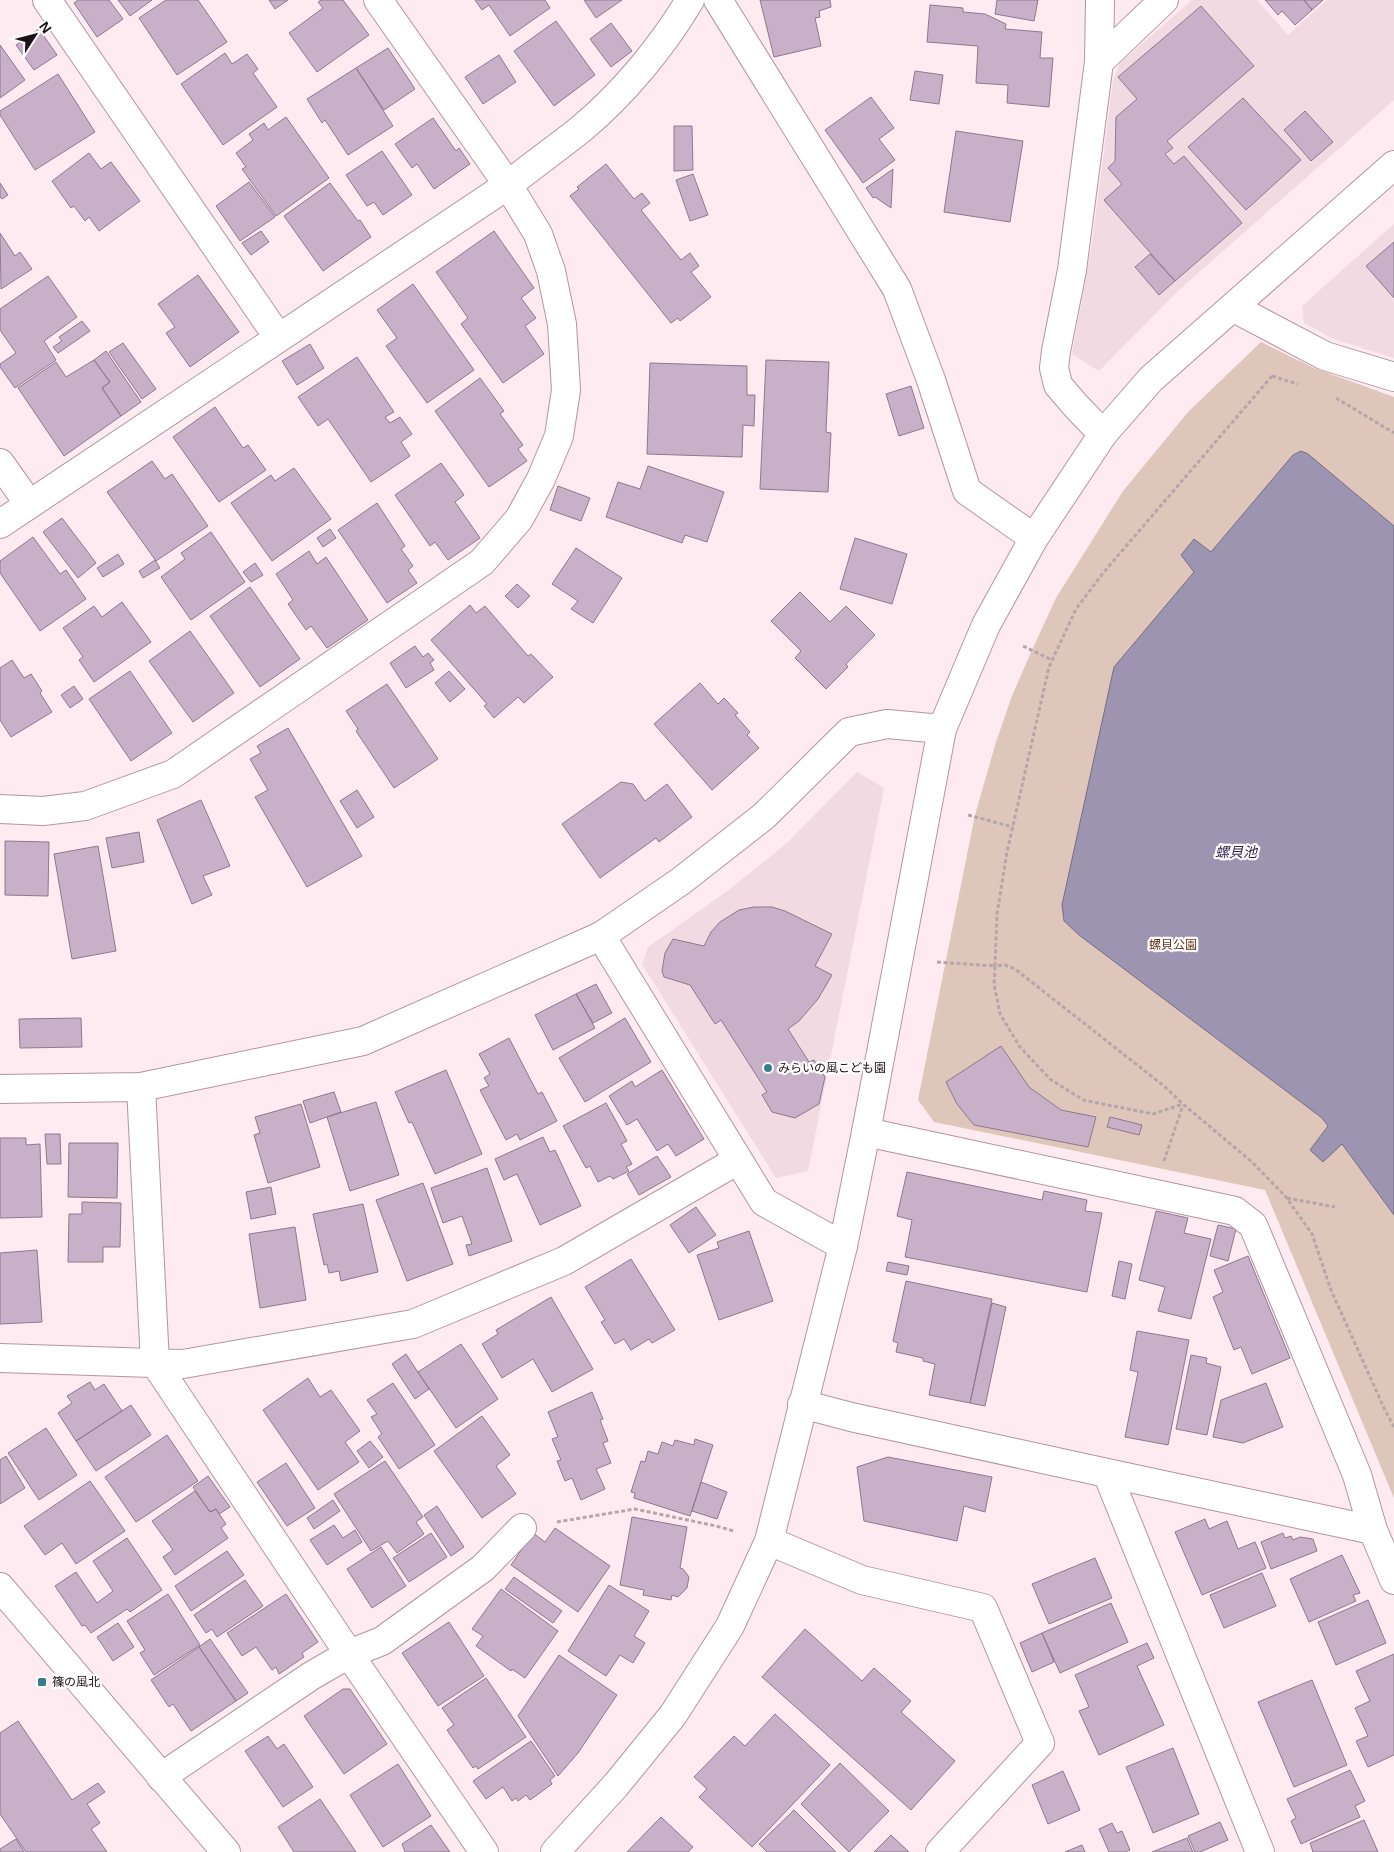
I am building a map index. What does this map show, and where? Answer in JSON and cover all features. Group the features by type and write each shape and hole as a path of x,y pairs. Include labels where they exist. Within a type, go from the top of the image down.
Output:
{"street":[{"path":"47,0 278,337"},
{"path":"0,809 43,811 85,806 173,774 482,562 519,519 540,479 559,436 566,390 562,324 551,270 538,234 508,185 378,0"},
{"path":"0,524 508,185 582,128 636,75 690,0"},
{"path":"718,0 897,289 967,491 1034,538"},
{"path":"1100,0 1099,62 1072,270 1054,368 1058,385 1103,434"},
{"path":"1099,62 1164,0"},
{"path":"555,1852 616,1785 673,1715 730,1626 769,1542 842,1246 866,1132 942,728 986,625 1034,538 1103,434 1151,379 1234,308 1394,165"},
{"path":"1234,308 1326,356 1394,377"},
{"path":"0,463 29,504"},
{"path":"0,1089 141,1087 363,1041 601,936 681,881 764,816 849,732 886,724 942,728"},
{"path":"601,936 764,1202 842,1246"},
{"path":"141,1087 155,1363 484,1852"},
{"path":"866,1132 1235,1211 1253,1225 1357,1475 1373,1530 1394,1580"},
{"path":"0,1358 182,1364 413,1324 564,1261 738,1160"},
{"path":"802,1404 851,1417 1373,1530"},
{"path":"1107,1472 1260,1852"},
{"path":"161,1776 311,1676 349,1654 382,1641 483,1568 522,1528"},
{"path":"769,1542 862,1580 983,1608 1040,1743 940,1852"},
{"path":"0,1587 226,1852"}],"path":[{"path":"1183,1104 1153,1114 1083,1100 1050,1079 1020,1047 1000,1014 994,984 997,914 1007,852 1049,667 1076,609 1103,573 1272,376 1307,387"},
{"path":"1334,397 1394,434"},
{"path":"1023,646 1052,660"},
{"path":"968,814 1013,828"},
{"path":"937,962 1005,965 1015,969 1164,1086 1252,1162 1286,1197 1312,1234 1331,1290 1394,1427"},
{"path":"1162,1168 1183,1104"},
{"path":"1286,1197 1335,1207"},
{"path":"522,1528 635,1509 724,1527 769,1542"}],"shaded area":[{"path":"1192,0 1257,0 1288,35 1327,0 1394,0 1394,100 1179,290 1099,371 1072,354 1092,244 1113,80 1120,63"},
{"path":"1394,224 1394,358 1333,339 1304,323 1302,306"},
{"name":"みらいの風こども園","path":"857,772 884,788 808,1171 776,1178 642,964 648,947 729,890 788,842"}],"green space":[{"name":"螺貝公園","path":"1261,342 1314,368 1394,397 1394,1498 1265,1190 934,1122 918,1100 975,815 996,742 1012,696 1032,650 1056,598 1123,491 1189,411"}],"water":[{"name":"螺貝池","path":"1301,451 1308,454 1394,526 1394,1215 1342,1144 1323,1162 1310,1150 1328,1126 1322,1118 1079,935 1064,921 1062,905 1114,667 1194,572 1181,555 1194,539 1211,552 1293,455"}],"building":[{"path":"78,0 109,0 123,19 97,37 74,3"},
{"path":"118,0 152,0 130,16"},
{"path":"166,0 198,0 227,42 177,75 139,18"},
{"path":"269,0 288,0 275,9"},
{"path":"321,0 343,0 369,35 317,72 289,33 323,8 318,2"},
{"path":"475,0 545,0 550,8 510,36 489,5 482,10"},
{"path":"584,0 622,0 596,18"},
{"path":"760,0 830,0 831,7 819,11 820,17 815,18 821,46 774,57"},
{"path":"997,0 1038,0 1034,21 995,14"},
{"path":"1265,0 1304,0 1312,10 1295,25 1282,11 1278,15"},
{"path":"1304,0 1323,0 1312,10"},
{"path":"930,5 963,8 963,12 985,14 1006,24 1005,29 1042,32 1040,58 1053,58 1049,107 1007,103 1008,85 976,83 978,46 927,42"},
{"path":"1201,6 1254,66 1167,141 1173,148 1165,154 1174,164 1184,156 1242,223 1175,281 1104,200 1122,184 1108,168 1115,161 1116,117 1137,99 1118,77"},
{"path":"556,21 595,75 554,106 514,51"},
{"path":"611,23 632,51 611,67 590,39"},
{"path":"39,29 57,55 34,70 16,45"},
{"path":"0,45 25,80 0,98"},
{"path":"388,48 415,89 384,110 356,68"},
{"path":"225,53 232,64 247,54 258,69 253,73 277,107 223,145 181,84"},
{"path":"499,55 516,82 483,104 465,77"},
{"path":"356,68 393,126 348,155 325,120 322,123 307,99"},
{"path":"915,71 943,75 939,104 910,100"},
{"path":"58,74 95,132 35,170 0,115 0,111"},
{"path":"871,97 894,128 879,139 895,160 863,183 825,130"},
{"path":"1243,98 1301,160 1246,210 1188,147"},
{"path":"1305,111 1333,142 1311,161 1284,130"},
{"path":"286,117 329,178 276,216 242,169 246,167 236,153 253,140 249,134 264,123 268,130"},
{"path":"433,118 456,151 459,148 470,164 434,189 417,164 412,168 395,144"},
{"path":"674,126 692,126 693,170 674,171"},
{"path":"956,131 1023,141 1010,222 944,212"},
{"path":"382,151 412,195 383,215 374,202 367,206 346,175"},
{"path":"89,153 101,169 111,162 140,201 99,231 89,217 85,221 74,206 71,208 52,181"},
{"path":"606,164 634,199 642,193 650,203 641,210 681,260 690,253 699,266 691,272 711,297 680,321 678,318 671,323 570,196 579,189 577,187"},
{"path":"893,169 891,208 875,197 873,198 866,188"},
{"path":"693,174 708,215 690,221 676,180"},
{"path":"249,182 275,217 240,241 216,206"},
{"path":"0,183 8,195 2,199 0,197"},
{"path":"330,183 358,221 360,220 371,237 323,271 284,216"},
{"path":"261,231 269,242 251,255 242,243"},
{"path":"494,231 534,288 521,298 536,318 525,326 544,354 503,383 461,324 468,318 436,272"},
{"path":"0,233 15,256 20,252 32,269 1,289"},
{"path":"1394,242 1394,298 1366,266"},
{"path":"1150,254 1175,281 1159,295 1135,267"},
{"path":"198,275 239,332 190,367 166,333 175,327 158,304"},
{"path":"48,276 77,317 44,341 56,360 15,388 0,367 0,364 16,353 0,330 0,309"},
{"path":"413,284 474,370 427,403 386,346 397,338 377,310"},
{"path":"82,321 90,331 58,353 53,347 62,341 59,337"},
{"path":"123,343 156,389 142,399 109,352"},
{"path":"310,344 324,368 297,385 282,361"},
{"path":"106,351 141,402 121,416 102,388 110,382 94,360"},
{"path":"357,357 394,412 385,417 390,423 400,417 412,434 401,442 410,456 371,482 328,419 318,426 298,397"},
{"path":"94,360 110,382 102,388 121,416 64,456 18,388 56,362 66,377"},
{"path":"766,360 829,362 826,432 831,433 828,492 760,489"},
{"path":"650,363 747,366 747,395 755,395 754,426 743,425 742,457 647,454"},
{"path":"480,378 504,411 500,414 523,445 518,449 527,461 489,487 435,411"},
{"path":"911,386 924,428 899,436 886,394"},
{"path":"215,407 243,448 248,445 266,470 219,502 173,437"},
{"path":"152,461 165,479 172,474 208,526 156,561 107,492"},
{"path":"441,463 464,495 455,502 480,538 448,560 435,542 430,546 395,495"},
{"path":"648,466 724,492 707,542 685,535 682,543 606,517 618,482 640,489"},
{"path":"294,468 331,519 272,561 231,503 271,475 275,481"},
{"path":"558,486 590,498 581,521 550,510"},
{"path":"377,503 405,546 401,549 413,566 408,570 417,583 387,603 338,530"},
{"path":"62,518 96,563 78,578 43,532"},
{"path":"330,529 336,538 323,547 317,538"},
{"path":"211,532 245,582 191,620 161,577 185,559 181,553"},
{"path":"33,537 60,574 66,570 86,599 40,631 0,573 0,561"},
{"path":"855,538 907,554 892,604 840,589"},
{"path":"576,548 622,578 593,623 571,609 578,601 552,584"},
{"path":"309,551 317,564 326,557 368,620 327,648 311,626 306,630 288,604 293,600 276,574"},
{"path":"118,554 124,564 103,577 97,568"},
{"path":"155,560 160,568 143,578 139,571"},
{"path":"255,563 263,575 251,582 243,572"},
{"path":"517,584 530,596 518,608 505,596"},
{"path":"250,587 300,659 260,687 210,616"},
{"path":"800,592 830,622 846,606 875,635 846,664 848,667 826,689 795,658 801,651 771,621"},
{"path":"122,602 151,642 94,682 79,660 83,657 63,628 94,606 102,617"},
{"path":"470,605 476,613 485,606 528,656 531,654 553,677 524,703 518,697 494,718 484,706 487,704 431,640"},
{"path":"190,631 234,693 193,722 149,661"},
{"path":"415,646 423,657 428,653 434,660 430,663 434,670 406,688 390,663"},
{"path":"12,660 24,678 31,674 52,712 11,737 0,720 0,668"},
{"path":"130,671 172,733 131,761 89,699"},
{"path":"449,671 465,689 450,702 435,683"},
{"path":"700,683 718,704 724,698 738,713 735,715 750,732 747,735 759,748 712,790 654,724"},
{"path":"387,684 438,759 394,788 356,731 358,729 346,711"},
{"path":"74,686 83,699 70,708 61,695"},
{"path":"288,728 362,856 307,887 255,797 268,790 250,759 261,753 257,746"},
{"path":"621,782 633,784 645,801 667,784 692,817 659,842 656,838 600,878 562,824"},
{"path":"357,790 374,817 357,828 340,801"},
{"path":"201,800 230,866 203,876 212,895 192,904 157,820"},
{"path":"139,832 144,862 112,868 106,838"},
{"path":"5,841 49,842 48,896 5,895"},
{"path":"98,846 116,951 72,959 54,854"},
{"path":"754,907 772,907 785,911 832,934 815,966 832,975 818,999 799,1021 788,1029 809,1062 814,1060 825,1077 819,1104 795,1118 772,1112 762,1095 767,1092 721,1020 715,1024 690,985 664,977 662,971 665,953 673,939 704,946 711,932 720,922 739,910"},
{"path":"596,984 612,1013 593,1023 576,994"},
{"path":"576,994 595,1028 553,1050 535,1015"},
{"path":"81,1018 82,1047 20,1048 19,1019"},
{"path":"625,1018 651,1062 585,1102 559,1058"},
{"path":"509,1038 538,1094 542,1092 557,1121 520,1140 517,1134 506,1140 480,1090 489,1086 484,1078 490,1074 479,1054"},
{"path":"1001,1046 1029,1087 1061,1110 1096,1117 1088,1147 974,1125 957,1104 946,1082"},
{"path":"446,1070 482,1154 435,1174 412,1122 409,1123 395,1092"},
{"path":"662,1070 704,1139 676,1156 668,1144 657,1151 637,1119 627,1125 609,1096 632,1081 635,1087"},
{"path":"334,1092 341,1112 310,1123 303,1101"},
{"path":"376,1102 399,1175 350,1191 327,1117"},
{"path":"606,1103 627,1141 621,1144 632,1164 626,1167 629,1171 613,1179 610,1176 598,1182 590,1166 586,1168 563,1126"},
{"path":"301,1104 320,1167 268,1183 254,1135 260,1133 255,1117"},
{"path":"1110,1117 1142,1125 1139,1135 1107,1127"},
{"path":"45,1134 60,1134 61,1164 47,1164"},
{"path":"543,1137 550,1152 555,1150 581,1206 540,1225 517,1174 504,1180 495,1159"},
{"path":"0,1138 26,1138 26,1145 40,1144 42,1217 0,1218"},
{"path":"69,1143 118,1143 117,1198 68,1197"},
{"path":"657,1156 671,1177 639,1195 627,1174"},
{"path":"487,1168 512,1241 469,1256 466,1245 472,1244 462,1216 443,1223 431,1188"},
{"path":"907,1172 1042,1200 1044,1191 1087,1200 1085,1211 1102,1213 1087,1292 905,1257 912,1220 897,1216"},
{"path":"423,1183 453,1264 407,1281 376,1200"},
{"path":"271,1187 276,1214 251,1219 246,1192"},
{"path":"82,1202 121,1203 120,1247 103,1247 103,1262 68,1262 69,1214 82,1214"},
{"path":"363,1204 378,1272 341,1281 339,1271 329,1273 327,1264 324,1265 313,1214"},
{"path":"696,1207 716,1235 689,1253 670,1225"},
{"path":"1156,1211 1188,1218 1184,1233 1211,1239 1191,1319 1158,1311 1165,1287 1139,1280"},
{"path":"1218,1225 1236,1229 1228,1261 1210,1256"},
{"path":"295,1227 306,1300 260,1308 249,1234"},
{"path":"749,1231 773,1301 719,1320 697,1255 719,1248 717,1242"},
{"path":"37,1250 42,1322 0,1324 0,1253"},
{"path":"1248,1256 1290,1358 1252,1374 1241,1347 1234,1350 1213,1297 1223,1292 1214,1270"},
{"path":"631,1259 675,1330 652,1343 649,1339 631,1350 624,1339 615,1344 601,1322 605,1320 585,1287"},
{"path":"1119,1261 1132,1264 1125,1299 1112,1296"},
{"path":"888,1262 909,1266 907,1275 886,1271"},
{"path":"906,1281 992,1299 970,1403 929,1395 935,1364 923,1361 923,1358 896,1352 898,1343 893,1341"},
{"path":"551,1297 593,1369 552,1392 533,1359 502,1378 482,1344 498,1334 496,1330"},
{"path":"992,1303 1006,1307 985,1406 970,1403"},
{"path":"1137,1331 1189,1340 1168,1445 1125,1437 1138,1372 1130,1370"},
{"path":"461,1344 498,1399 456,1428 418,1372"},
{"path":"406,1354 429,1389 415,1399 392,1364"},
{"path":"1191,1355 1207,1358 1206,1363 1221,1367 1207,1435 1176,1429"},
{"path":"308,1378 320,1397 331,1390 360,1431 345,1442 359,1462 318,1490 263,1410"},
{"path":"90,1382 95,1390 104,1384 122,1411 76,1441 58,1413 72,1403 67,1396"},
{"path":"393,1383 435,1445 399,1469 378,1437 382,1434 371,1417 377,1414 367,1400"},
{"path":"1266,1383 1283,1427 1243,1443 1213,1437 1221,1400"},
{"path":"592,1392 603,1419 600,1420 608,1441 603,1443 611,1463 596,1469 605,1489 581,1500 572,1478 565,1481 557,1461 561,1460 552,1439 558,1437 548,1412"},
{"path":"131,1405 151,1435 96,1471 76,1441"},
{"path":"482,1416 510,1455 496,1466 516,1494 482,1518 434,1451"},
{"path":"46,1428 77,1475 39,1500 8,1453"},
{"path":"167,1435 198,1481 136,1522 105,1477"},
{"path":"695,1439 713,1445 690,1516 634,1498 635,1493 631,1492 641,1461 645,1462 648,1451 658,1454 662,1442 673,1446 675,1440 694,1445"},
{"path":"370,1441 383,1457 369,1468 357,1451"},
{"path":"6,1456 25,1488 0,1504 0,1460"},
{"path":"888,1457 992,1477 985,1512 964,1506 957,1541 864,1521 857,1467"},
{"path":"385,1461 423,1517 416,1522 424,1534 397,1553 388,1541 371,1551 334,1494"},
{"path":"286,1463 315,1508 287,1526 257,1482"},
{"path":"208,1476 230,1507 219,1514 216,1509 210,1512 193,1487"},
{"path":"90,1481 125,1531 76,1564 62,1543 45,1555 24,1526"},
{"path":"701,1482 727,1492 717,1519 692,1511"},
{"path":"195,1491 210,1512 216,1509 226,1524 221,1528 228,1538 175,1575 163,1557 173,1550 152,1521"},
{"path":"333,1500 340,1511 314,1529 307,1518"},
{"path":"437,1506 464,1547 451,1556 424,1515"},
{"path":"632,1517 687,1527 680,1568 689,1577 687,1588 678,1597 672,1595 671,1600 643,1595 644,1590 620,1585"},
{"path":"1205,1519 1209,1529 1227,1521 1238,1549 1255,1542 1266,1568 1202,1595 1175,1532"},
{"path":"334,1525 343,1538 355,1530 362,1542 327,1565 310,1540"},
{"path":"555,1528 610,1566 578,1612 511,1565 533,1533 545,1542"},
{"path":"431,1533 447,1557 409,1582 393,1558"},
{"path":"1283,1533 1285,1538 1291,1536 1293,1540 1300,1537 1313,1539 1317,1551 1271,1569 1261,1542"},
{"path":"127,1538 162,1590 130,1612 127,1609 91,1633 85,1625 82,1626 55,1586 76,1572 97,1603 113,1591 93,1561"},
{"path":"381,1547 406,1586 372,1608 347,1569"},
{"path":"227,1551 244,1575 191,1611 175,1586"},
{"path":"1342,1555 1360,1593 1353,1595 1356,1601 1309,1622 1290,1579"},
{"path":"1095,1558 1112,1598 1049,1624 1032,1584"},
{"path":"1262,1573 1276,1606 1224,1628 1210,1595"},
{"path":"514,1577 562,1611 553,1623 505,1589"},
{"path":"245,1580 263,1606 217,1637 212,1629 206,1633 194,1615"},
{"path":"609,1585 649,1611 634,1636 645,1643 633,1663 620,1655 606,1676 568,1651"},
{"path":"501,1589 558,1631 525,1678 512,1669 511,1671 476,1646 483,1636 472,1629"},
{"path":"168,1594 200,1645 154,1675 140,1653 145,1650 127,1621"},
{"path":"286,1594 318,1642 302,1653 304,1657 279,1674 276,1667 272,1670 256,1647 242,1656 227,1633"},
{"path":"1368,1600 1386,1643 1336,1665 1318,1622"},
{"path":"1111,1603 1128,1642 1060,1673 1042,1633"},
{"path":"449,1622 484,1676 438,1706 402,1653"},
{"path":"118,1623 134,1647 113,1661 97,1637"},
{"path":"805,1629 862,1681 874,1668 911,1701 901,1712 955,1761 911,1810 762,1677"},
{"path":"1042,1633 1054,1662 1032,1672 1020,1643"},
{"path":"210,1639 248,1693 236,1701 199,1647"},
{"path":"1147,1643 1154,1658 1137,1666 1164,1725 1099,1755 1079,1711 1089,1707 1075,1675"},
{"path":"199,1647 236,1701 191,1731 173,1704 169,1707 151,1680"},
{"path":"1394,1654 1394,1755 1368,1767 1356,1741 1368,1736 1355,1708 1370,1701 1356,1671"},
{"path":"559,1655 617,1695 578,1753 558,1776 518,1716"},
{"path":"486,1678 526,1737 478,1769 476,1766 473,1768 447,1730 454,1725 442,1708"},
{"path":"1312,1680 1347,1765 1294,1787 1258,1702"},
{"path":"343,1689 350,1689 387,1744 344,1774 304,1716"},
{"path":"775,1714 830,1765 752,1847 699,1797 707,1789 694,1777 734,1736 745,1746"},
{"path":"18,1721 72,1800 98,1783 105,1792 87,1804 100,1823 91,1829 107,1852 26,1852 0,1814 0,1733"},
{"path":"268,1736 277,1749 284,1744 313,1787 283,1807 245,1751"},
{"path":"531,1741 555,1776 550,1780 552,1784 530,1800 526,1795 518,1801 516,1798 512,1801 503,1787 486,1799 473,1781"},
{"path":"1173,1748 1199,1814 1153,1833 1126,1767"},
{"path":"840,1763 889,1811 849,1852 801,1804"},
{"path":"398,1764 431,1816 383,1847 350,1795"},
{"path":"1350,1770 1365,1801 1355,1806 1360,1817 1301,1844 1291,1821 1296,1818 1287,1799"},
{"path":"1063,1771 1080,1810 1048,1824 1032,1785"},
{"path":"320,1799 356,1852 294,1852 278,1827"},
{"path":"794,1810 836,1852 767,1852 759,1844"},
{"path":"661,1817 693,1847 688,1852 627,1852"},
{"path":"1364,1820 1378,1852 1313,1852 1310,1843"},
{"path":"1220,1822 1228,1840 1200,1852 1195,1852 1188,1836"},
{"path":"1112,1823 1117,1833 1122,1831 1130,1850 1125,1852 1109,1852 1099,1829"},
{"path":"431,1825 450,1852 405,1852 402,1844"},
{"path":"891,1835 909,1852 874,1852"},
{"path":"1187,1838 1193,1852 1152,1852"},
{"path":"16,1839 24,1852 0,1852 0,1849"},
{"path":"1082,1845 1085,1852 1065,1852"}],"place":[{"name":"みらいの風こども園","path":"768,1068"},
{"name":"篠の風北","path":"42,1682"}]}
